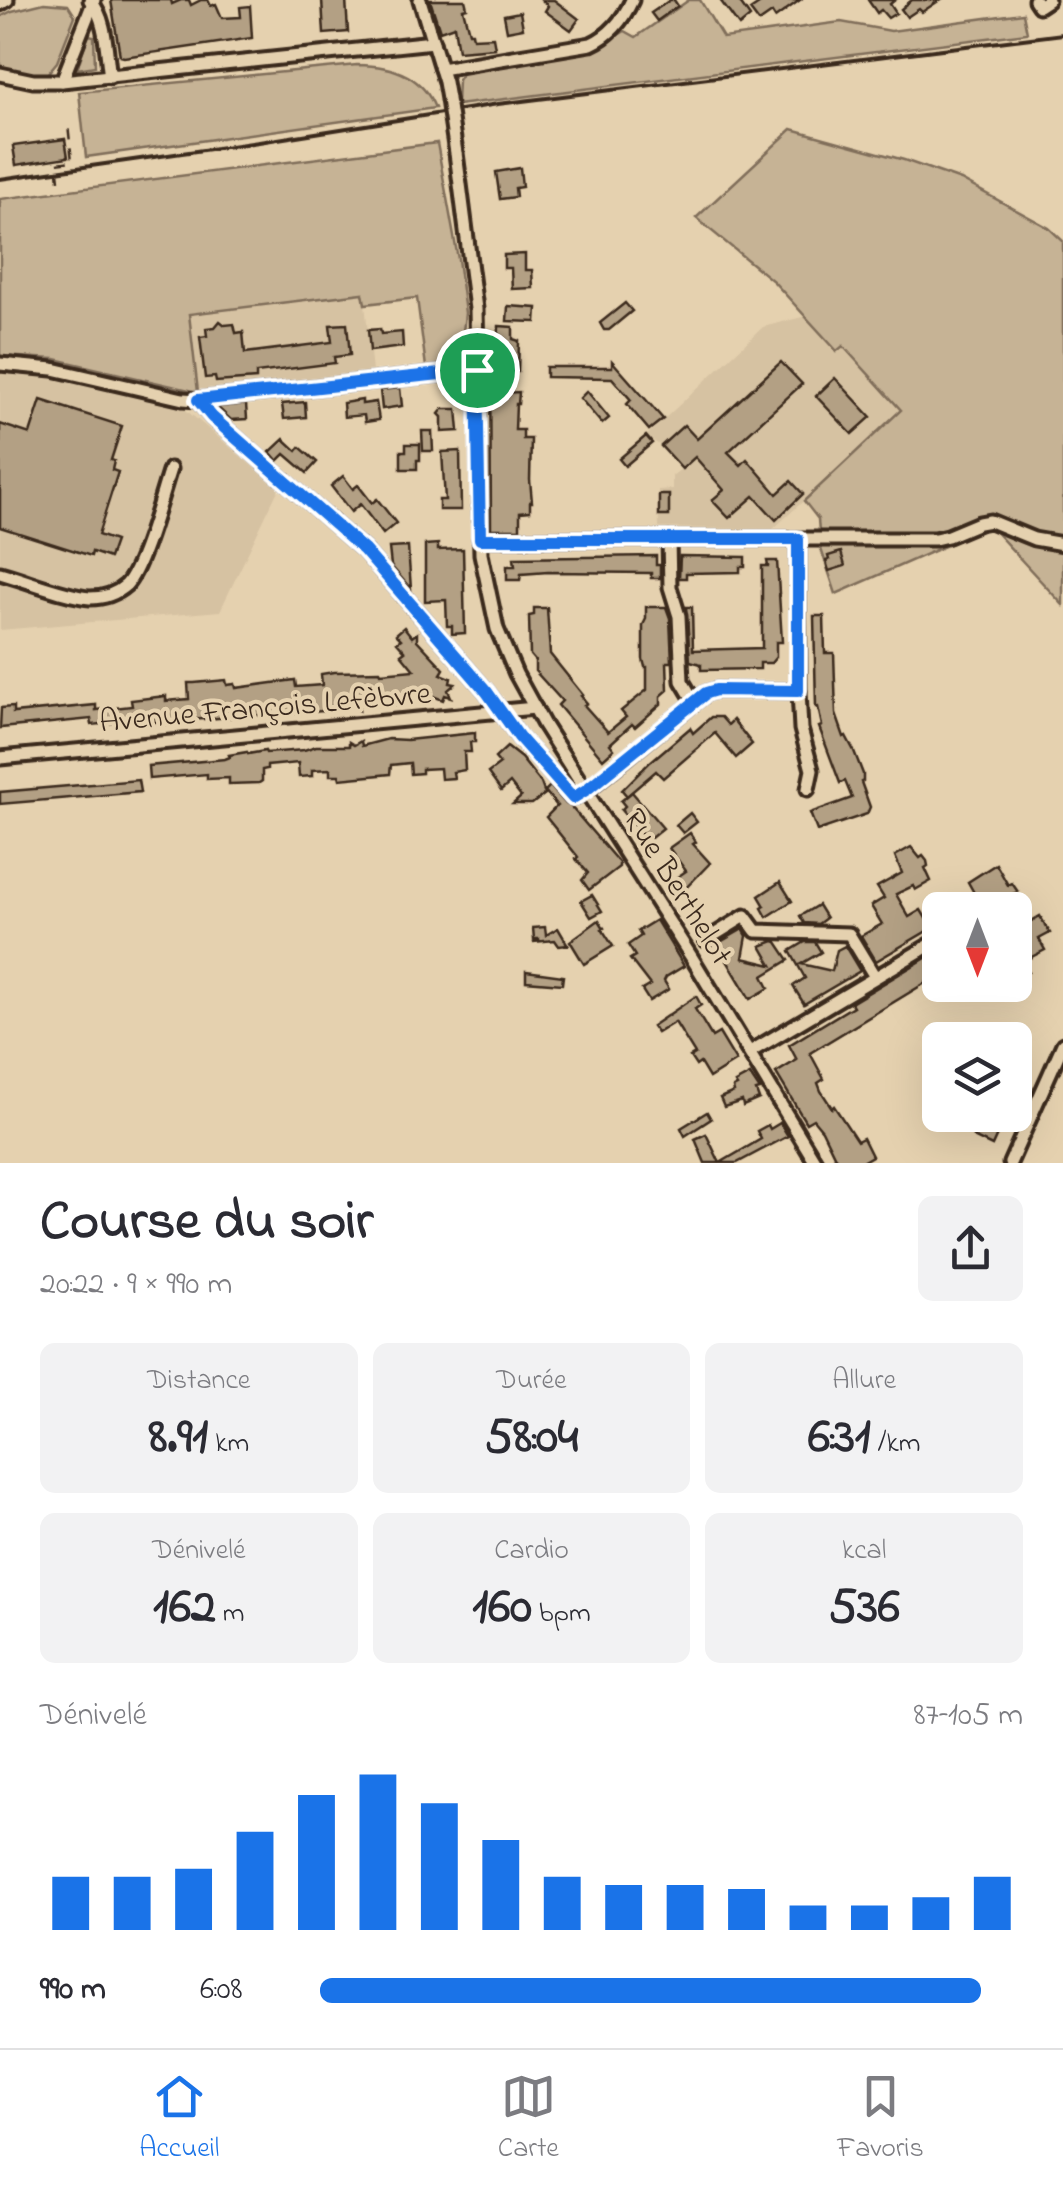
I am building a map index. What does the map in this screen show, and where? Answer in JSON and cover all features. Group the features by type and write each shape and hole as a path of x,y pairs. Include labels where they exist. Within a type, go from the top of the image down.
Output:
{"street":[{"path":"0,4 6,0"},
{"name":"Rue Berthelot","path":"420,0 448,99 476,309 480,539 488,596 498,630 535,708 816,1163"},
{"path":"441,69 591,44 617,25 632,0"},
{"path":"92,1 102,24 110,77"},
{"path":"62,81 92,1"},
{"path":"0,74 33,81 62,81 433,42"},
{"path":"0,364 54,369 198,400 477,370"},
{"path":"198,400 212,417 358,544 573,798 706,693 798,691"},
{"path":"0,573 86,597 117,591 136,569 170,469"},
{"path":"480,539 935,539 990,521 1034,539 1063,544"},
{"path":"669,539 670,587 679,616 682,681 694,701"},
{"path":"798,539 798,691 800,730 812,770 808,789"},
{"name":"Avenue François Lefèbvre","path":"0,758 535,708"},
{"path":"706,940 746,916 756,931 849,934 875,977"},
{"path":"750,1052 922,950"},
{"path":"1010,1163 1063,1044"}],"path":[{"path":"59,180 57,163 72,161 68,124"}],"shaded area":[{"path":"689,0 700,0 723,38 841,22 891,31 1023,13 1027,33 457,105 458,80 463,73 589,52 625,31 636,37"},
{"path":"44,3 68,5 75,16 57,62 46,75 0,66 0,17"},
{"path":"88,35 94,36 95,66 77,69"},
{"path":"357,65 404,74 422,87 435,108 86,157 79,92"},
{"path":"792,129 961,180 1049,228 1063,241 1063,605 990,526 836,594 820,546 818,519 804,501 901,410 843,346 837,351 773,281 696,218"},
{"path":"437,143 465,313 460,362 426,367 417,298 365,304 363,293 189,314 198,392 55,359 0,356 0,199"},
{"path":"364,293 372,372 198,392 181,406 279,488 220,611 0,630 0,356 55,359 198,391 189,314"},
{"path":"814,314 901,411 773,529 659,528 658,490 672,489 672,476 681,469 661,446 646,436 763,327"}],"building":[{"path":"111,0 171,0 172,4 189,0 191,5 208,0 211,6 216,4 222,18 241,17 240,7 250,6 252,38 120,56"},
{"path":"322,0 346,0 348,32 324,34"},
{"path":"430,0 465,0 467,8 463,9 469,32 473,38 493,37 495,48 458,51 454,26 440,31"},
{"path":"542,0 554,0 579,19 571,30 545,11 548,6"},
{"path":"670,0 678,6 657,21 651,13"},
{"path":"720,0 738,0 750,17 739,26"},
{"path":"765,0 800,0 775,18 772,13 759,22 750,10"},
{"path":"868,0 895,0 890,4 896,13 888,18 881,10 877,13"},
{"path":"912,0 940,0 907,17 901,9"},
{"path":"520,12 523,28 507,31 504,15"},
{"path":"65,139 68,157 16,165 13,146"},
{"path":"520,168 522,187 515,188 516,197 500,199 496,172"},
{"path":"525,254 525,270 532,270 533,288 512,289 511,268 504,268 504,255"},
{"path":"625,303 632,311 604,330 600,323"},
{"path":"508,306 537,308 536,322 507,321"},
{"path":"220,321 234,324 236,333 243,332 245,353 332,342 330,325 347,324 350,355 334,357 335,363 256,373 256,379 216,382 215,377 205,378 200,337 207,336 206,328 215,327"},
{"path":"499,326 513,327 513,339 519,341 518,372 504,372 504,393 519,392 515,430 523,430 523,439 531,439 532,502 530,511 520,512 520,529 491,529 490,349 498,349"},
{"path":"380,329 381,334 402,332 403,347 370,351 368,330"},
{"path":"612,361 663,419 649,430 612,378 546,377 546,367 612,367"},
{"path":"781,362 802,384 728,452 741,465 747,459 777,494 791,481 803,494 776,520 754,496 729,518 712,500 724,490 695,457 682,469 661,446 684,425 697,439"},
{"path":"835,378 871,417 852,434 816,396"},
{"path":"400,388 402,406 382,409 380,390"},
{"path":"587,391 609,418 602,424 580,398"},
{"path":"41,400 122,426 111,460 112,470 118,472 98,535 115,541 109,558 92,552 91,556 0,527 0,424 30,434"},
{"path":"362,400 362,404 376,402 379,420 365,422 364,415 344,417 343,403"},
{"path":"305,402 306,417 284,419 282,404"},
{"path":"246,404 247,419 231,420 217,407"},
{"path":"443,409 457,409 459,431 442,432 439,414"},
{"path":"422,431 432,431 433,451 423,451"},
{"path":"646,436 652,443 625,466 619,459"},
{"path":"284,439 317,462 307,473 285,454 278,461 270,452"},
{"path":"406,444 420,444 417,469 401,469 401,451 406,451"},
{"path":"460,451 461,510 439,510 439,500 445,500 442,452"},
{"path":"343,476 353,489 358,485 372,503 377,499 396,523 383,534 360,504 351,512 331,486"},
{"path":"659,495 669,495 669,516 659,516"},
{"path":"438,544 438,550 463,549 465,633 452,634 452,626 447,626 446,600 425,601 425,545"},
{"path":"408,547 411,589 391,566 389,548"},
{"path":"841,552 845,566 829,571 828,556"},
{"path":"656,556 660,578 651,578 651,573 548,572 521,574 520,580 507,580 507,566 515,566 514,558"},
{"path":"680,556 745,557 745,567 740,567 740,572 686,573 686,578 679,578"},
{"path":"767,561 777,561 782,642 776,642 776,657 771,663 760,663 760,669 701,670 701,664 690,661 686,607 692,607 693,650 762,648 762,566 768,566"},
{"path":"646,607 666,607 670,618 672,662 667,662 668,690 661,696 661,704 610,744 614,749 603,759 558,705 562,701 535,671 530,655 529,616 534,615 534,608 547,608 550,654 583,695 587,703 584,705 608,732 626,717 621,711 647,690 643,659"},
{"path":"814,616 824,616 825,653 834,653 836,714 863,774 861,782 870,807 867,814 817,831 810,813 852,798 845,781 840,783 819,727 822,726 816,707"},
{"path":"404,627 412,637 417,633 417,640 444,669 441,674 451,678 450,683 455,684 448,690 451,697 445,695 443,700 422,692 423,701 358,705 359,710 352,706 330,707 324,711 177,724 159,724 153,719 92,725 91,719 0,728 1,708 13,707 13,713 96,705 96,710 132,706 131,700 166,696 166,701 189,699 188,683 226,680 227,685 235,684 236,688 295,680 296,687 322,685 321,674 334,672 414,670 397,642 401,639 396,634"},
{"path":"711,717 721,717 728,725 733,720 752,744 736,758 715,733 663,778 656,771 627,796 622,790 649,763 690,728 693,733"},
{"path":"475,733 475,742 470,742 471,752 464,752 465,770 453,772 454,778 441,779 440,768 411,774 410,763 391,765 390,774 340,779 339,775 330,775 330,769 312,770 312,776 299,777 298,763 267,766 259,783 229,784 229,778 207,779 207,774 149,779 148,766 225,759 247,752 349,746 349,742 354,745 361,741 362,746 388,739"},
{"path":"507,747 541,783 545,794 532,804 513,804 521,797 510,783 501,791 488,773 500,764 495,758"},
{"path":"138,780 140,792 0,804 0,792"},
{"path":"550,786 619,863 589,890 582,880 588,873 546,817 557,806 545,791"},
{"path":"632,792 663,828 651,838 647,833 643,836 621,810 625,806 621,801"},
{"path":"690,813 697,822 683,833 676,825"},
{"path":"690,833 696,842 693,844 710,863 679,895 673,880 686,871 669,848"},
{"path":"911,847 927,861 925,868 931,881 896,894 909,917 921,910 922,934 876,961 861,936 882,924 871,906 884,898 877,887 902,873 895,856"},
{"path":"996,864 1008,885 1012,883 1018,892 974,892 968,882"},
{"path":"780,882 792,901 767,917 759,896"},
{"path":"592,895 602,911 591,917 581,901"},
{"path":"818,905 826,918 818,924 804,923 800,916"},
{"path":"1040,916 1050,933 1039,939 1045,950 1032,957 1032,921"},
{"path":"599,920 613,946 584,964 570,941"},
{"path":"656,920 684,966 666,977 669,989 649,1001 642,990 650,985 630,959 635,956 628,945 641,936 638,931"},
{"path":"545,927 546,935 558,928 568,945 559,946 555,940 533,942 540,939 534,939 533,928"},
{"path":"743,929 747,936 743,958 772,965 761,946 774,941 789,960 763,976 769,988 750,999 717,944"},
{"path":"805,942 815,942 821,952 801,964 832,971 837,950 845,946 860,971 804,1004 793,986 805,978 790,951"},
{"path":"922,960 922,985 810,1053 824,1079 818,1083 821,1091 857,1141 863,1138 872,1156 860,1163 838,1163 822,1130 813,1119 806,1123 776,1073 797,1060 789,1045 853,1006 851,1003"},
{"path":"526,971 563,976 562,984 526,981"},
{"path":"696,996 701,1005 695,1009 712,1037 719,1033 736,1061 709,1078 700,1063 696,1066 690,1057 695,1054 675,1022 657,1033 652,1026"},
{"path":"750,1075 760,1090 756,1091 759,1099 743,1106 742,1101 724,1107 720,1098 734,1092 735,1083"},
{"path":"707,1112 711,1119 685,1136 681,1128"},
{"path":"780,1123 788,1136 737,1163 720,1163 761,1139 757,1131 768,1125 770,1129"},
{"path":"975,1132 998,1132 992,1146 973,1137"},
{"path":"706,1134 720,1163 705,1163 695,1139"}],"railway":[{"path":"0,179 498,104 1063,34"}],"route":[{"path":"477,370 480,539 798,539 798,691 706,693 573,798 364,550 212,417 198,400 477,370"}]}
